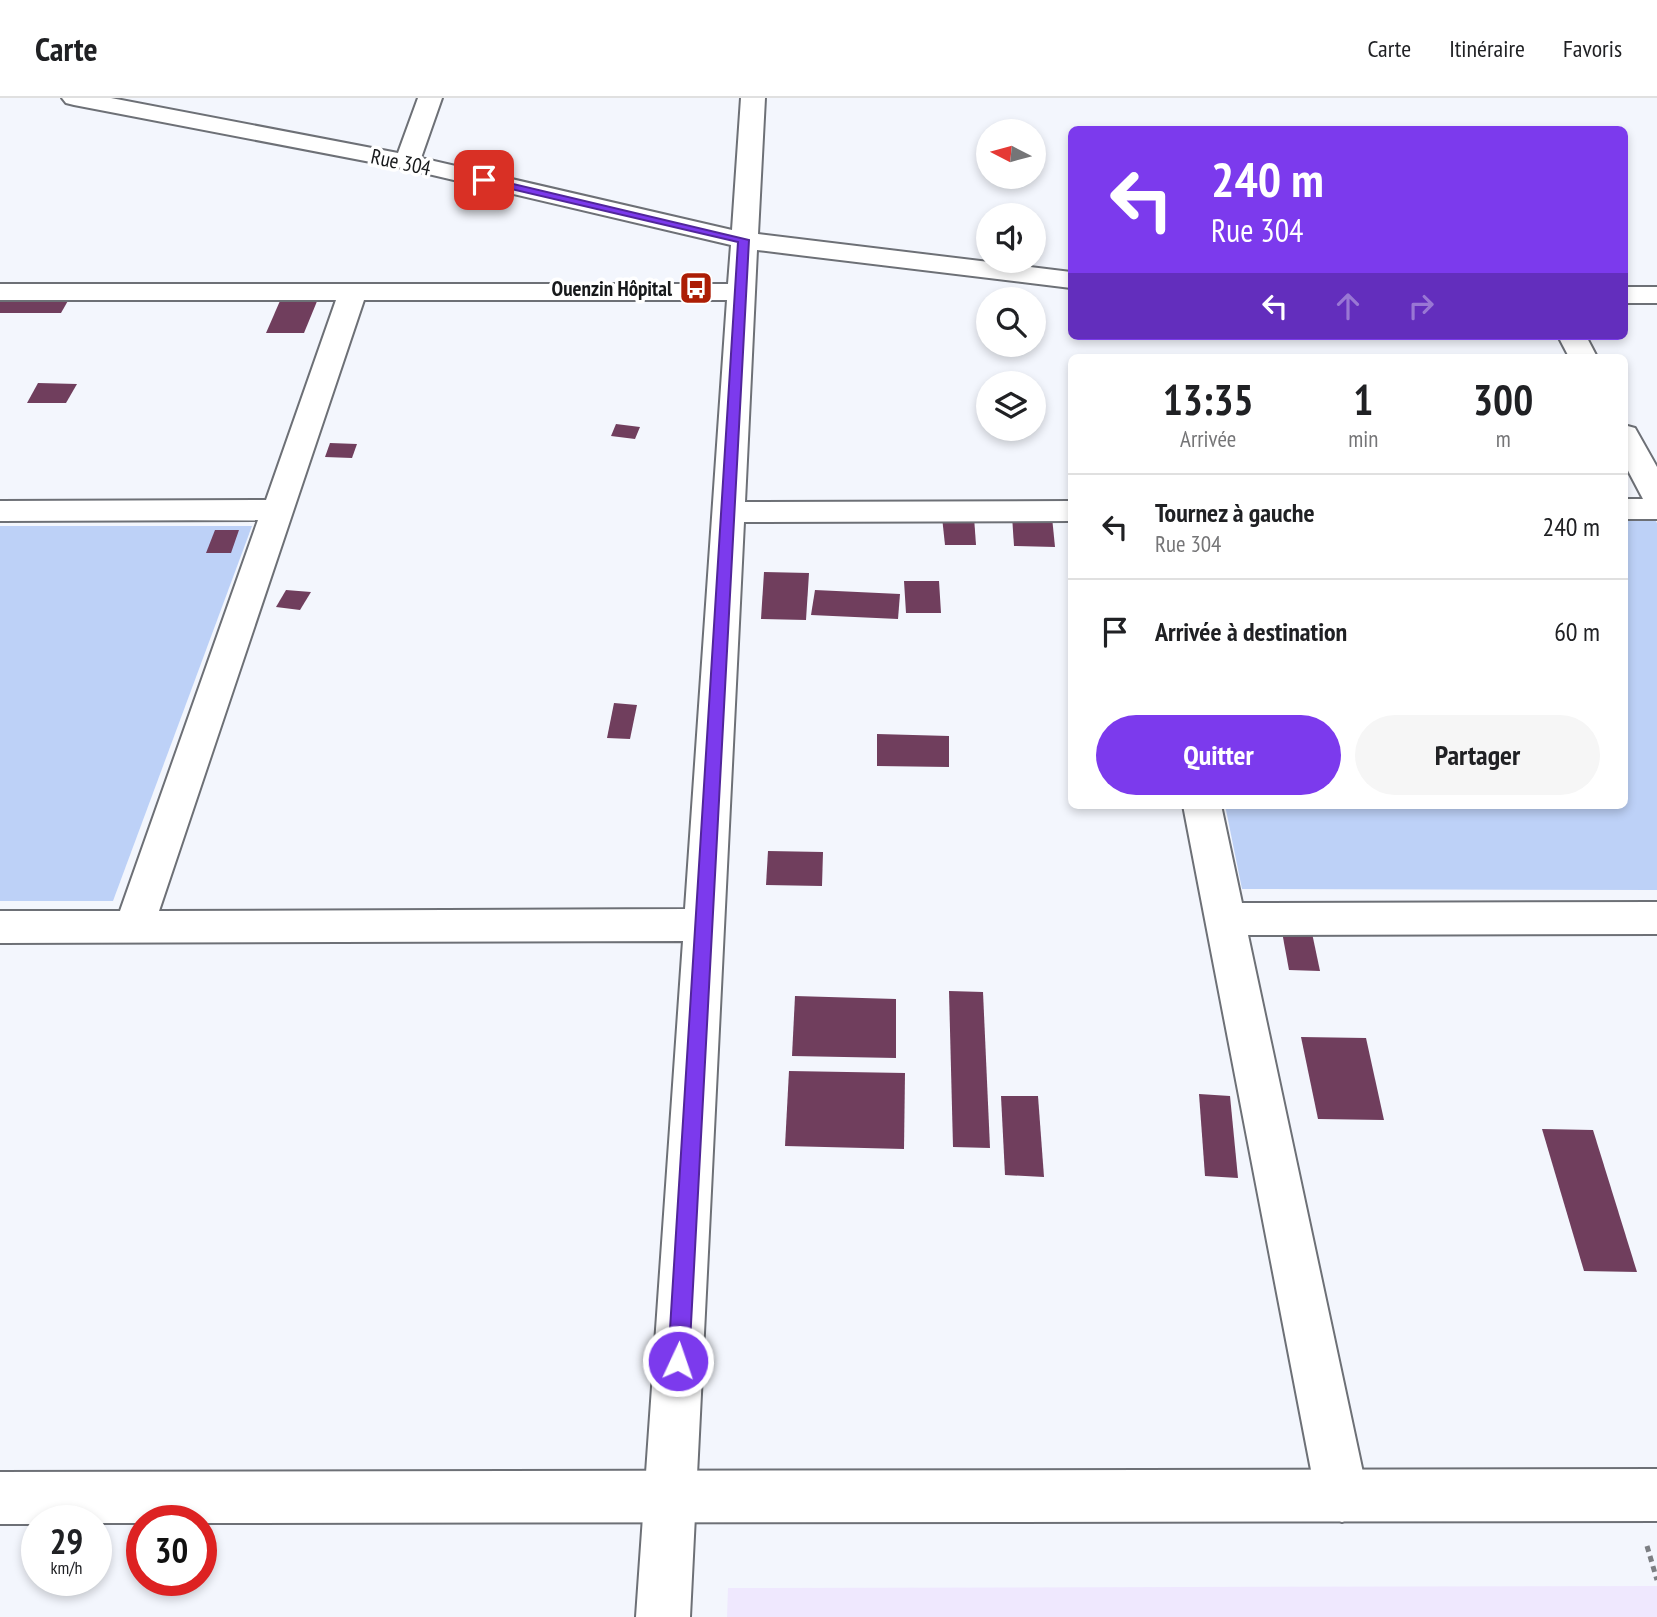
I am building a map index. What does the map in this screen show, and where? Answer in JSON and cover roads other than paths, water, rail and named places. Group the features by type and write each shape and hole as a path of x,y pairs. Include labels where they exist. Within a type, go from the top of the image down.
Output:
{"street":[{"name":"Rue 304","path":"74,98 407,162 743,240 1065,280"},
{"path":"407,162 430,98"},
{"path":"663,1617 753,98"},
{"path":"0,292 742,292"},
{"path":"134,927 352,292"},
{"path":"1628,295 1657,295"},
{"path":"1628,442 1657,496"},
{"path":"1628,509 1657,509"},
{"path":"0,511 277,510"},
{"path":"729,512 1068,511"},
{"path":"1203,809 1342,1496"},
{"path":"1225,919 1657,918"},
{"path":"0,927 705,925"},
{"path":"0,1497 1657,1495"}],"place":[{"name":"Ouenzin Hôpital","path":"696,288"}]}
